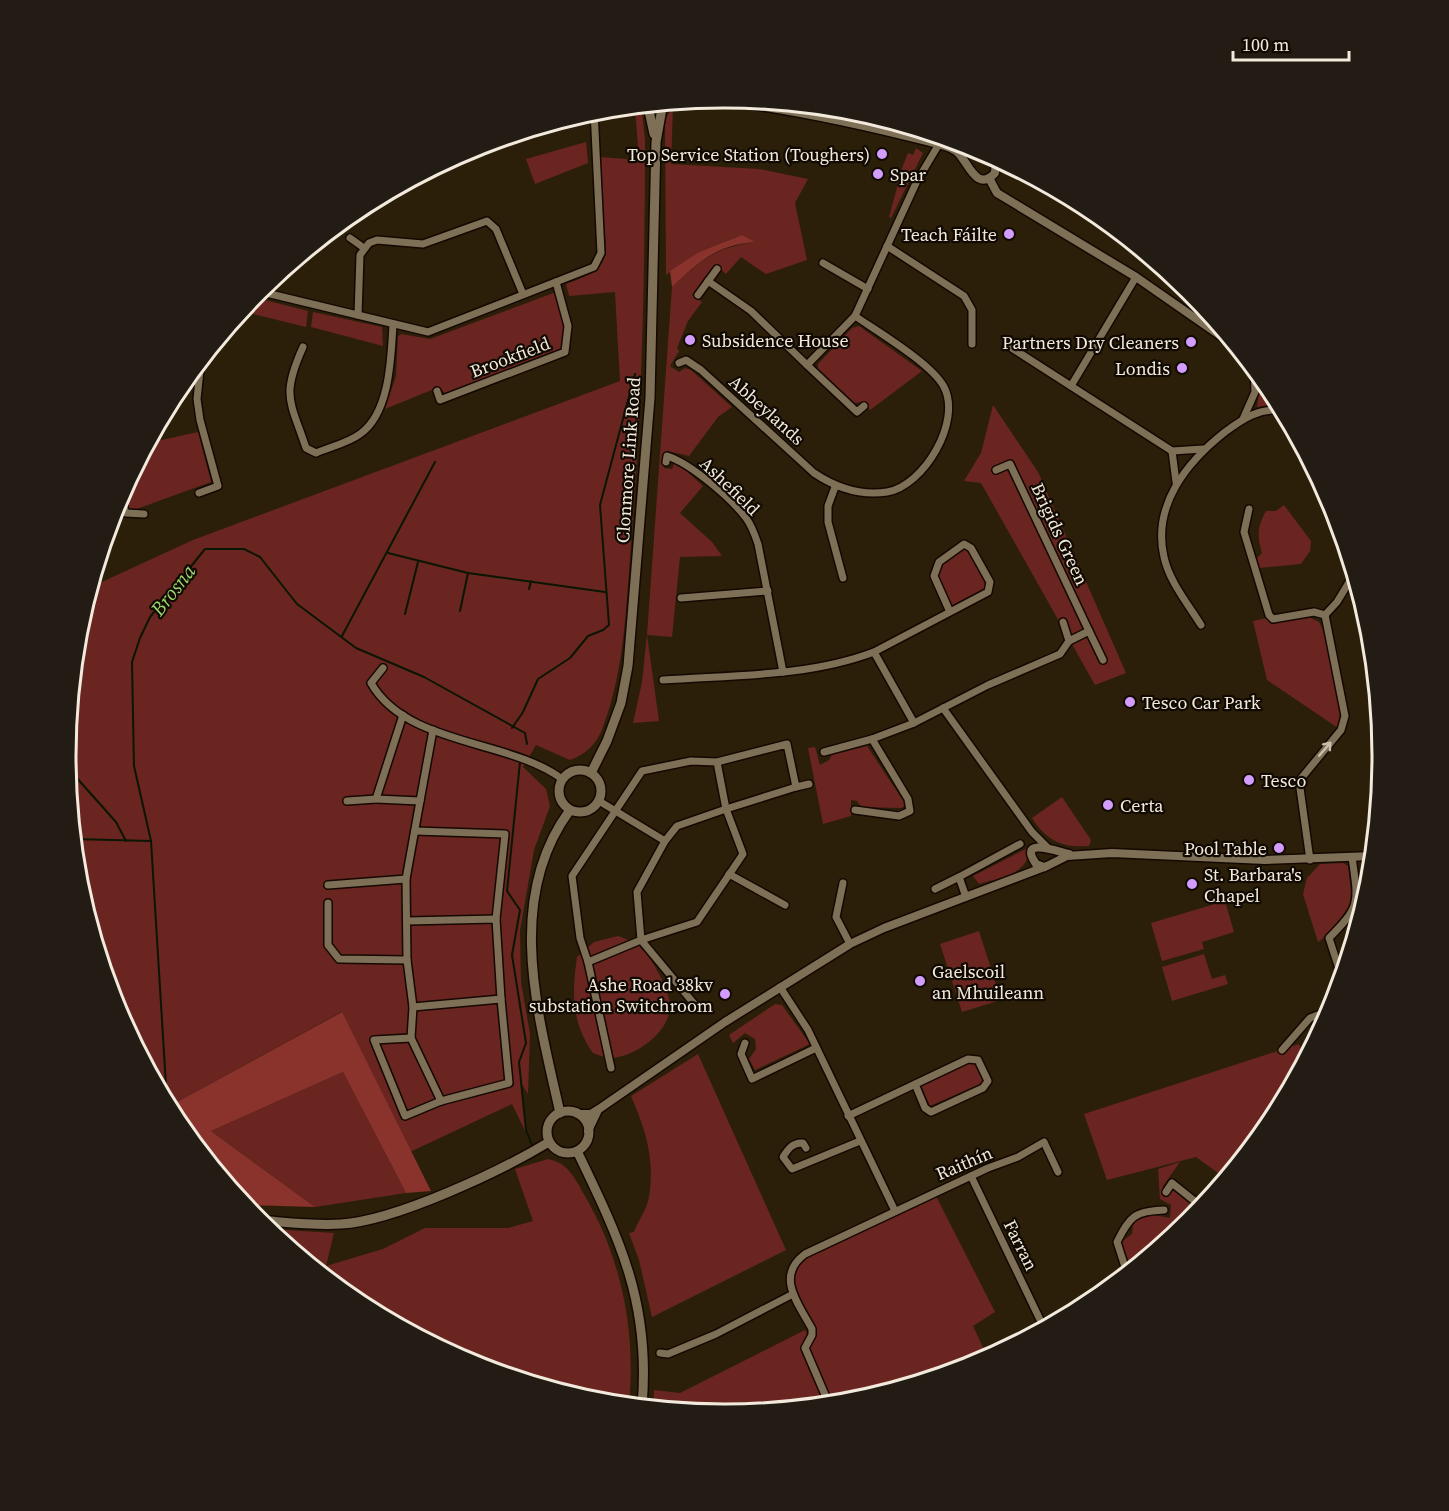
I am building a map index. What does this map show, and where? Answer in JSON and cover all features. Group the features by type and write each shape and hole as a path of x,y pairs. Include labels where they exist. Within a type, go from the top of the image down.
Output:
{"main road":[{"name":"Clonmore Link Road","path":"591,773 607,741 621,703 628,666 650,398 656,142 662,111"},
{"name":"Clonmore Link Road","path":"648,112 656,142"},
{"path":"579,770 591,773 601,788 603,803 590,810 576,812 570,810 560,800 562,779 579,770"},
{"path":"561,1113 531,976 531,943 535,894 540,870 556,828 570,810"},
{"path":"561,1113 579,1114 585,1121 588,1131 586,1142 578,1151 565,1153 549,1142 548,1125 561,1113"},
{"path":"273,1221 341,1224 373,1218 425,1201 549,1142"},
{"path":"578,1151 615,1227 632,1276 640,1308 644,1346 642,1398"}],"street":[{"path":"791,111 937,143"},
{"path":"823,115 843,122"},
{"path":"269,294 428,332 594,267 600,257 594,121"},
{"path":"807,365 855,316 916,181 939,144"},
{"path":"942,145 959,154 976,178 988,178 995,173 996,167"},
{"path":"969,168 972,157"},
{"path":"988,178 998,193 1136,277 1216,332"},
{"path":"358,315 360,255 364,248 376,240 423,244 487,222 496,229 523,294"},
{"path":"350,237 364,248"},
{"path":"887,246 964,296 972,310 972,344"},
{"path":"823,263 868,289"},
{"path":"698,295 717,269"},
{"path":"1071,386 1136,277"},
{"name":"Brookfield","path":"437,391 440,400 565,352 568,326 556,282"},
{"path":"708,282 751,311 857,412 864,406"},
{"name":"Abbeylands","path":"679,363 686,360 700,370 814,473 835,487 880,492 904,485 931,459 948,422 949,398 936,375 855,316"},
{"path":"303,347 291,377 288,394 306,448 316,453 358,436 373,419 389,374 393,324"},
{"path":"1007,345 1172,451 1203,449"},
{"path":"199,376 197,399 200,420 218,486 199,493"},
{"path":"1243,419 1255,392 1255,383"},
{"path":"1201,625 1170,574 1163,555 1164,515 1176,482 1203,449 1243,419 1267,409 1272,409"},
{"path":"1172,451 1176,482"},
{"name":"Ashefield","path":"666,462 667,456 682,460 745,517 758,544 783,672"},
{"name":"Brigids Green","path":"996,470 1010,464 1089,631"},
{"path":"835,487 828,506 828,522 843,578"},
{"path":"1249,508 1244,532 1269,615 1273,619 1314,612 1325,615"},
{"path":"125,510 126,513 144,514"},
{"path":"663,680 783,672 858,658 874,652 986,595 990,589 990,582 971,548 964,544 939,562 934,576 950,612"},
{"path":"1325,615 1337,602 1349,583"},
{"path":"681,598 719,597 768,591"},
{"path":"1310,860 1299,781 1341,730 1346,716 1325,615"},
{"path":"1063,622 1069,640"},
{"path":"824,752 872,739 914,723 988,685 1060,654 1069,640 1089,631 1103,660"},
{"path":"874,652 914,723"},
{"path":"382,668 371,683 376,691 403,716 433,730 546,767 562,779"},
{"path":"943,708 1032,832 1049,848 1054,857 1047,866"},
{"path":"376,799 403,716"},
{"path":"433,730 406,879 407,960 413,1007 411,1038 441,1101"},
{"path":"855,810 899,816 910,811 908,800 872,739"},
{"path":"610,1068 588,962 580,938 572,876 614,811 642,771 691,761 717,762 787,744 796,787"},
{"path":"588,962 641,940 697,922 743,854 726,809 717,762"},
{"path":"696,1006 641,940 637,892 665,841 677,826 809,784"},
{"path":"347,801 376,799 420,801"},
{"path":"603,803 665,841"},
{"path":"411,1038 374,1040 405,1116 441,1101 509,1083 496,919 505,834 415,831"},
{"path":"1032,832 1033,855 1036,864 1047,866"},
{"path":"935,889 1020,844"},
{"path":"1008,880 1041,846 1076,854"},
{"path":"588,1131 593,1117 600,1109 780,987 850,944 884,928 1047,866 1062,857 1076,854 1112,853 1310,860 1364,856"},
{"path":"1352,857 1355,901"},
{"path":"729,874 786,905"},
{"path":"959,877 966,897"},
{"path":"328,885 406,879"},
{"path":"843,883 836,917 850,944"},
{"path":"328,903 328,945 339,958 407,960"},
{"path":"1338,965 1329,938 1353,910"},
{"path":"407,921 496,919"},
{"path":"780,987 816,1048 896,1211"},
{"path":"413,1007 501,999"},
{"path":"1282,1050 1310,1018 1318,1015"},
{"path":"744,1043 741,1054 752,1079 816,1048"},
{"path":"848,1116 915,1084 975,1058 988,1081 983,1088 931,1112 925,1108 915,1084"},
{"path":"579,1114 600,1109"},
{"path":"806,1148 803,1143 797,1142 790,1147 783,1157 787,1165 792,1169 860,1141"},
{"name":"Raithín","path":"826,1395 805,1348 812,1335 812,1329 793,1294 789,1276 794,1262 805,1254 1044,1143 1058,1172"},
{"name":"Farran","path":"971,1176 1041,1321"},
{"path":"1166,1192 1172,1183 1195,1201"},
{"path":"1125,1265 1117,1242 1125,1225 1132,1216 1147,1210 1164,1210"},
{"path":"660,1353 668,1354 716,1334 793,1294"}],"shaded area":[{"path":"673,110 671,164 759,169 808,179 795,203 807,260 766,274 741,257 726,274 715,265 692,295 702,302 688,321 677,348 679,351 670,366 679,372 685,368 691,370 732,407 718,417 689,456 667,451 664,468 672,469 674,464 682,467 703,486 680,513 712,542 722,556 680,557 672,637 647,635 672,287 708,257 728,248 754,242 742,235 699,252 666,275 665,120"},
{"path":"642,113 645,140 644,241 638,443 626,613 616,683 603,727 591,747 570,760 536,745 523,767 546,789 550,806 534,850 520,931 521,982 530,1034 528,1094 521,1083 526,1130 532,1145 512,1104 410,1152 341,1012 177,1102 143,1042 111,964 89,882 82,840 76,756 78,713 89,629 101,583 193,540 620,381 615,292 569,296 566,284 593,272 605,256 600,157 639,160 636,114"},
{"path":"586,142 588,163 535,184 526,159"},
{"path":"916,148 923,153 891,218 889,217 898,184 896,183 908,153 913,155"},
{"path":"742,235 755,242 729,247 709,256 672,287 670,271 699,252"},
{"path":"556,292 565,330 565,338 560,351 446,394 439,387 385,409 396,376 398,336 401,334 430,339"},
{"path":"263,300 308,311 306,327 251,313"},
{"path":"313,312 382,327 383,346 311,327"},
{"path":"859,326 922,371 870,410 862,402 853,403 818,370 818,364 852,328"},
{"path":"1259,390 1269,405 1257,407"},
{"path":"993,405 1038,472 1126,673 1095,685 981,483 964,481 981,453"},
{"path":"198,432 211,482 131,511 127,506 158,441"},
{"path":"1284,505 1311,541 1310,551 1301,564 1259,568 1257,558 1262,553 1259,527 1266,511 1276,511"},
{"path":"963,548 967,549 987,587 983,593 953,608 937,579 939,567"},
{"path":"1309,617 1319,622 1325,633 1340,711 1338,728 1267,680 1253,621 1267,618 1270,623"},
{"path":"647,635 659,721 633,723 642,682"},
{"path":"867,746 906,805 901,808 861,807 857,801 851,800 851,816 823,824 808,748 815,747 820,765 829,760 832,755"},
{"path":"1062,797 1091,840 1089,846 1071,846 1056,841 1043,832 1032,818"},
{"path":"1030,847 1024,864 1005,877 979,884 973,876"},
{"path":"1343,863 1348,866 1350,906 1325,937 1318,942 1303,894 1307,878 1320,864"},
{"path":"1225,901 1234,932 1202,942 1204,949 1162,961 1151,923"},
{"path":"979,931 1001,1000 962,1012 940,944"},
{"path":"618,936 635,943 647,954 667,991 670,1007 664,1026 649,1042 620,1057 609,1058 593,1053 586,1041 577,1018 574,983 577,957 594,942"},
{"path":"1204,954 1212,979 1225,975 1228,984 1172,1001 1162,967"},
{"path":"775,1004 782,1005 810,1044 755,1070 749,1059 756,1049 755,1039 745,1033 733,1043 729,1035"},
{"path":"342,1012 431,1191 406,1193 343,1072 211,1131 315,1207 258,1205 210,1150 177,1102"},
{"path":"1299,1044 1301,1051 1263,1116 1219,1174 1196,1157 1107,1180 1084,1114"},
{"path":"698,1054 786,1250 652,1317 639,1260 629,1233 634,1232 648,1201 651,1183 648,1145 631,1096"},
{"path":"971,1062 976,1063 984,1081 930,1106 921,1086"},
{"path":"343,1072 406,1193 315,1207 211,1131"},
{"path":"548,1159 561,1164 574,1178 598,1220 624,1297 630,1350 630,1396 598,1391 516,1369 438,1337 364,1294 330,1270 283,1230 334,1233 326,1266 383,1249 425,1228 508,1228 533,1221 515,1169"},
{"path":"1180,1162 1163,1186 1166,1195 1172,1189 1192,1204 1127,1264 1120,1243 1132,1234 1134,1218 1149,1214 1170,1218 1171,1205 1160,1199 1158,1169"},
{"path":"936,1196 995,1312 973,1326 984,1349 933,1369 892,1381 830,1395 808,1350 816,1331 795,1285 798,1267 805,1258"},
{"path":"805,1330 807,1334 801,1346 802,1354 821,1396 724,1404 653,1399 654,1390 680,1393"}],"waterway":[{"path":"512,728 523,712 538,679 570,658 588,636 609,625 600,505 635,374"},
{"path":"342,636 435,462"},
{"name":"Brosna","path":"166,1085 151,841 134,766 132,662 150,617 205,549 244,549 260,557 297,604 356,648 424,677 525,733 527,744"},
{"path":"388,553 468,573 605,592"},
{"path":"405,614 418,562"},
{"path":"460,611 468,573"},
{"path":"529,589 531,581"},
{"path":"520,762 507,891 520,910 512,955 526,1043 519,1062 526,1130 532,1145"},
{"path":"77,778 116,822 126,841"},
{"path":"82,839 151,841"}],"place":[{"name":"Top Service Station (Toughers)","path":"882,154"},
{"name":"Spar","path":"878,174"},
{"name":"Teach Fáilte","path":"1009,234"},
{"name":"Subsidence House","path":"690,340"},
{"name":"Partners Dry Cleaners","path":"1191,342"},
{"name":"Londis","path":"1182,368"},
{"name":"Tesco Car Park","path":"1130,702"},
{"name":"Tesco","path":"1249,780"},
{"name":"Certa","path":"1108,805"},
{"name":"Pool Table","path":"1279,848"},
{"name":"St. Barbara's Chapel","path":"1192,884"},
{"name":"Gaelscoil an Mhuileann","path":"920,981"},
{"name":"Ashe Road 38kv substation Switchroom","path":"725,994"}]}
